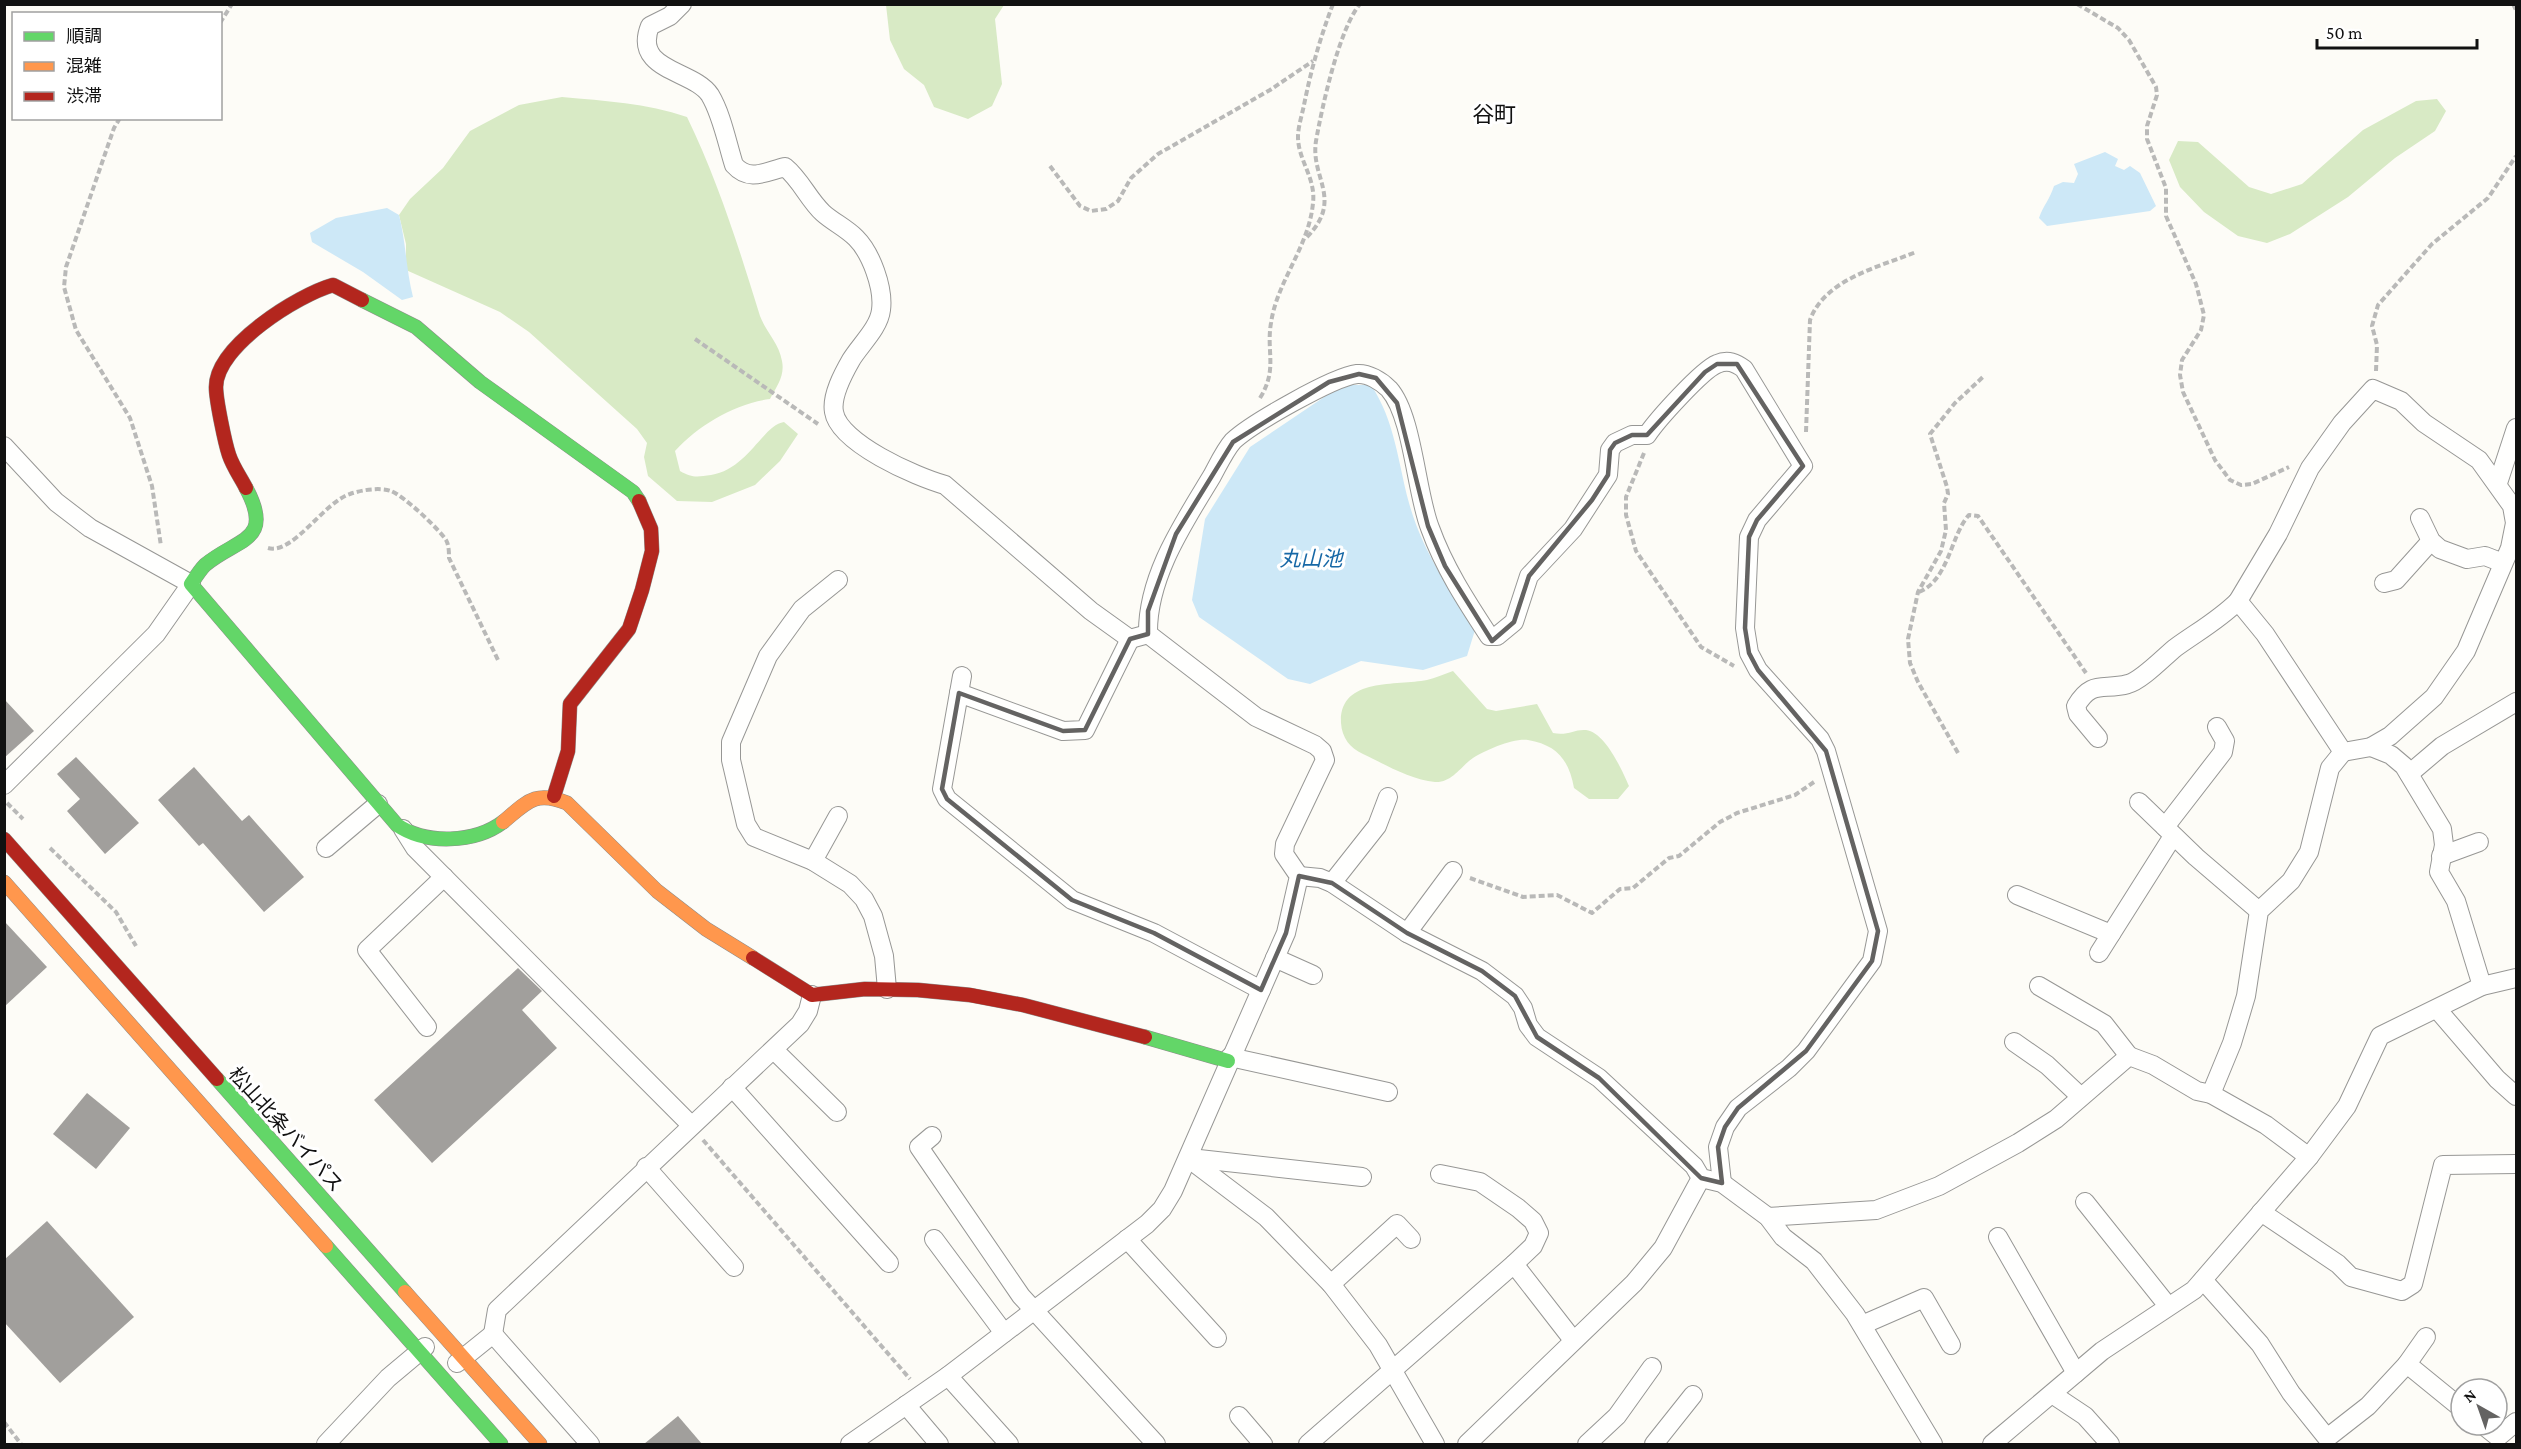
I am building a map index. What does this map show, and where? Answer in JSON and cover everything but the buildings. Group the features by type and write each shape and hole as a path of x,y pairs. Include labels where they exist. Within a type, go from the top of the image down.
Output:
{"main road":[{"path":"554,796 568,751 570,704 629,629 642,590 652,551 651,529 644,507 633,492 480,382 416,327 333,285 315,290 294,301 262,324 231,354 220,370 216,387 229,455 257,514 255,530 245,542 205,565 191,584 378,804 403,829 454,839 474,837 492,829 527,801 539,796 554,796 567,803 665,897 706,929 812,995 846,990 887,989 998,998 1229,1059"},
{"name":"松山北条バイパス","path":"4,839 540,1444"},
{"path":"4,882 501,1444"}],"street":[{"path":"682,4 670,16 650,26 647,35 650,52 658,63 672,73 702,84 711,96 734,165 742,174 753,176 785,167 795,175 822,213 856,238 866,250 879,286 882,309 878,320 849,362 835,393 833,410 843,430 922,479 945,485 1091,611 1130,639"},
{"path":"1148,634 1148,611 1176,534 1233,442 1329,382 1359,374 1376,378 1389,389 1397,402 1428,526 1445,566 1489,636 1497,636 1514,622 1529,576 1573,529 1608,475 1610,450 1616,443 1632,435 1647,435 1705,372 1718,364 1729,361 1744,369 1803,466 1757,520 1749,537 1744,628 1749,653 1758,670 1820,739 1831,769 1878,931 1876,947 1865,972 1806,1051 1789,1068 1738,1108 1725,1127 1718,1147 1722,1183"},
{"path":"2098,738 2078,714 2076,706 2094,687 2130,684 2178,646 2222,617 2238,601 2278,534 2310,468 2342,423 2373,389 2401,401 2438,433 2464,447 2479,459 2512,506 2515,523 2503,563 2466,651 2434,697 2390,736 2371,747 2343,752 2330,768 2309,852 2291,881 2259,911 2246,996 2232,1043 2211,1094"},
{"path":"2498,483 2517,428"},
{"path":"4,446 56,502 90,528 191,584 156,634 4,785"},
{"path":"2420,518 2430,541 2450,554 2467,559 2485,556 2503,563"},
{"path":"2384,583 2396,580 2430,541"},
{"path":"838,580 802,609 786,628 768,656 731,742 731,760 746,824 754,837 813,861 850,884 864,899 873,916 884,956 887,989"},
{"path":"2238,601 2265,634 2343,752"},
{"path":"1148,634 1130,639 1085,730 1064,731 961,685 942,789 947,799 1072,900 1154,933 1261,990"},
{"path":"850,1444 948,1376 1127,1239 1162,1209 1188,1158 1229,1059 1286,933 1299,876 1284,854 1285,844 1325,760 1322,751 1315,745 1256,717 1148,634"},
{"path":"2409,774 2442,746 2517,702"},
{"path":"2100,953 2169,831 2223,752 2225,741 2217,727"},
{"path":"2371,747 2391,755 2409,774 2442,829 2444,845 2439,872 2456,901 2482,986"},
{"path":"1332,883 1377,826 1388,797"},
{"path":"2139,802 2259,911"},
{"path":"326,848 378,804"},
{"path":"813,861 838,816"},
{"path":"403,829 415,848 691,1125"},
{"path":"2441,856 2478,842"},
{"path":"1407,933 1453,871"},
{"path":"1299,876 1320,878 1332,883 1407,933 1482,971 1515,996 1523,1008 1528,1025 1537,1037 1599,1078 1694,1166 1701,1178 1722,1183 1768,1217 1783,1237 1814,1261 1862,1325 1932,1444"},
{"path":"427,1027 367,950 444,877"},
{"path":"2018,895 2111,934"},
{"path":"1275,958 1313,975"},
{"path":"1992,1444 2102,1351 2194,1290 2309,1157 2347,1106 2380,1036 2482,986 2517,978"},
{"path":"2039,987 2104,1024 2129,1056 2153,1065 2197,1091 2211,1094 2266,1125 2309,1157"},
{"path":"441,1377 493,1334 497,1310 800,1024 808,1011 812,995"},
{"path":"2437,1009 2497,1079 2517,1096"},
{"path":"2014,1042 2047,1065 2080,1096"},
{"path":"774,1050 837,1112"},
{"path":"1768,1217 1876,1210 1938,1186 2018,1143 2056,1119 2129,1056"},
{"path":"1229,1059 1388,1092"},
{"path":"732,1087 889,1263"},
{"path":"932,1136 920,1147 971,1208 1022,1296 1156,1444"},
{"path":"1188,1158 1362,1177"},
{"path":"1188,1158 1266,1216 1331,1284 1378,1345 1435,1444"},
{"path":"2261,1212 2338,1264 2351,1277 2402,1291 2413,1284 2443,1165 2517,1164"},
{"path":"646,1167 734,1267"},
{"path":"1308,1444 1393,1373 1533,1246 1539,1233 1533,1221 1480,1182 1440,1174"},
{"path":"1467,1444 1634,1283 1663,1248 1701,1178"},
{"path":"2085,1202 2168,1306"},
{"path":"1331,1284 1397,1224 1411,1239"},
{"path":"1998,1237 2076,1373"},
{"path":"934,1239 1004,1333"},
{"path":"1127,1239 1217,1338"},
{"path":"1514,1264 1573,1340"},
{"path":"2203,1280 2260,1344 2291,1393 2331,1441 2407,1364 2426,1338"},
{"path":"1862,1325 1924,1299 1951,1346"},
{"path":"326,1444 388,1378 442,1333"},
{"path":"493,1334 590,1444"},
{"path":"2407,1364 2449,1398"},
{"path":"1587,1444 1617,1416 1652,1367"},
{"path":"948,1376 1009,1444"},
{"path":"2052,1394 2085,1416 2110,1444"},
{"path":"1654,1444 1693,1395"},
{"path":"906,1405 939,1444"},
{"path":"1239,1416 1263,1444"}],"path":[{"path":"222,20 232,4"},
{"path":"1256,404 1268,386 1272,367 1270,322 1306,237 1314,202 1313,186 1300,153 1298,135 1313,60 1333,4"},
{"path":"1306,237 1316,227 1326,204 1316,142 1341,40 1360,4"},
{"path":"2077,4 2118,28 2130,40 2156,87 2157,95 2147,126 2147,139 2166,188 2166,216 2196,284 2204,315 2200,330 2182,360 2181,383 2215,460 2230,480 2241,485 2252,484 2296,466 2310,468"},
{"path":"2513,4 2517,10"},
{"path":"1050,166 1080,206 1091,211 1106,209 1118,201 1131,178 1158,154 1270,90 1313,60"},
{"path":"119,120 114,128 66,267 64,287 76,330 130,418 156,503 159,537 167,570"},
{"path":"2373,389 2378,361 2373,326 2378,305 2432,244 2488,198 2517,156"},
{"path":"1806,434 1810,320 1814,308 1834,288 1916,252"},
{"path":"694,339 824,428"},
{"path":"1958,753 1918,682 1910,663 1908,639 1918,592 1941,550 1947,521 1944,503 1948,494 1947,487 1930,434 1955,403 1984,376"},
{"path":"1647,435 1646,448 1626,497 1626,515 1636,551 1701,647 1744,671 1758,670"},
{"path":"252,534 266,547 275,550 286,546 336,501 349,494 389,490 401,497 447,542 449,558 498,660"},
{"path":"1918,592 1927,589 1947,560 1963,521 1969,514 1978,516 2052,621 2094,687"},
{"path":"1453,871 1485,885 1523,897 1557,895 1592,913 1620,889 1633,888 1669,858 1679,856 1720,822 1795,795 1831,769"},
{"path":"691,1125 922,1393"},
{"path":"4,1422 21,1444"}],"highlighted area":[{"path":"1717,364 1737,364 1803,466 1757,520 1749,537 1745,628 1749,653 1758,670 1826,751 1878,931 1872,961 1806,1051 1738,1108 1725,1127 1718,1147 1722,1183 1701,1178 1599,1078 1537,1037 1515,996 1482,971 1407,933 1332,883 1299,876 1286,933 1261,990 1154,933 1072,900 947,799 942,789 959,693 1063,731 1085,730 1130,639 1148,634 1148,611 1176,534 1233,442 1329,382 1359,374 1376,378 1397,403 1428,526 1445,566 1492,641 1514,622 1529,576 1592,500 1608,475 1610,450 1615,443 1632,435 1647,435 1705,372"}],"green space":[{"path":"886,5 1004,5 995,19 1002,84 992,106 968,119 934,107 924,85 904,69 890,40"},
{"path":"562,97 610,101 672,112 687,117 718,190 760,316 778,349 783,366 780,381 770,399 743,406 718,417 706,424 675,451 680,471 695,476 711,475 735,465 769,431 784,422 798,434 780,461 755,485 712,502 677,501 648,476 644,457 647,443 637,429 529,332 500,312 406,270 406,244 399,215 410,199 443,168 470,131 519,105"},
{"path":"2437,99 2446,111 2435,131 2395,158 2348,197 2290,234 2267,243 2238,236 2204,212 2180,187 2169,160 2178,141 2198,142 2249,187 2271,194 2302,184 2363,130 2416,101"},
{"path":"1453,671 1487,709 1496,711 1537,704 1553,733 1563,734 1582,730 1593,732 1600,737 1612,753 1629,786 1618,799 1589,799 1574,788 1569,769 1560,755 1547,746 1528,740 1515,741 1492,748 1473,758 1451,777 1441,782 1426,781 1398,771 1358,752 1348,742 1341,723 1343,708 1349,698 1359,691 1372,686 1427,680"}],"water":[{"path":"2105,152 2118,159 2115,166 2124,170 2130,166 2140,173 2156,206 2150,211 2047,226 2039,218 2054,186 2063,182 2074,183 2078,174 2074,164"},
{"path":"387,208 399,215 403,235 413,297 402,300 363,272 312,242 310,233 336,218"},
{"name":"丸山池","path":"1342,385 1371,385 1379,399 1391,427 1409,503 1421,537 1437,569 1475,630 1467,656 1423,670 1361,661 1310,684 1288,679 1199,617 1192,600 1205,519 1250,447"}],"traffic: fast":[{"path":"362,300 416,327 480,382 633,492 639,501"},
{"path":"246,488 254,506 256,519 254,529 240,543 205,565 191,584 397,825 422,836 450,839 479,834 503,822"},
{"path":"1145,1037 1228,1061"},
{"path":"217,1079 405,1292"},
{"path":"326,1246 501,1444"}],"traffic: slow":[{"path":"503,822 532,800 547,798 567,803 657,891 706,929 753,958"},
{"path":"4,882 326,1246"},
{"path":"405,1292 540,1444"}],"traffic: jam":[{"path":"246,488 229,455 216,393 220,371 229,355 261,324 300,299 318,291 333,285 362,300"},
{"path":"554,796 568,751 570,704 629,629 642,590 652,551 651,529 639,501"},
{"path":"4,839 217,1079"},
{"path":"753,958 812,995 865,989 918,990 970,995 1023,1005 1145,1037"}],"district":[{"name":"谷町","path":"1494,114"}]}
